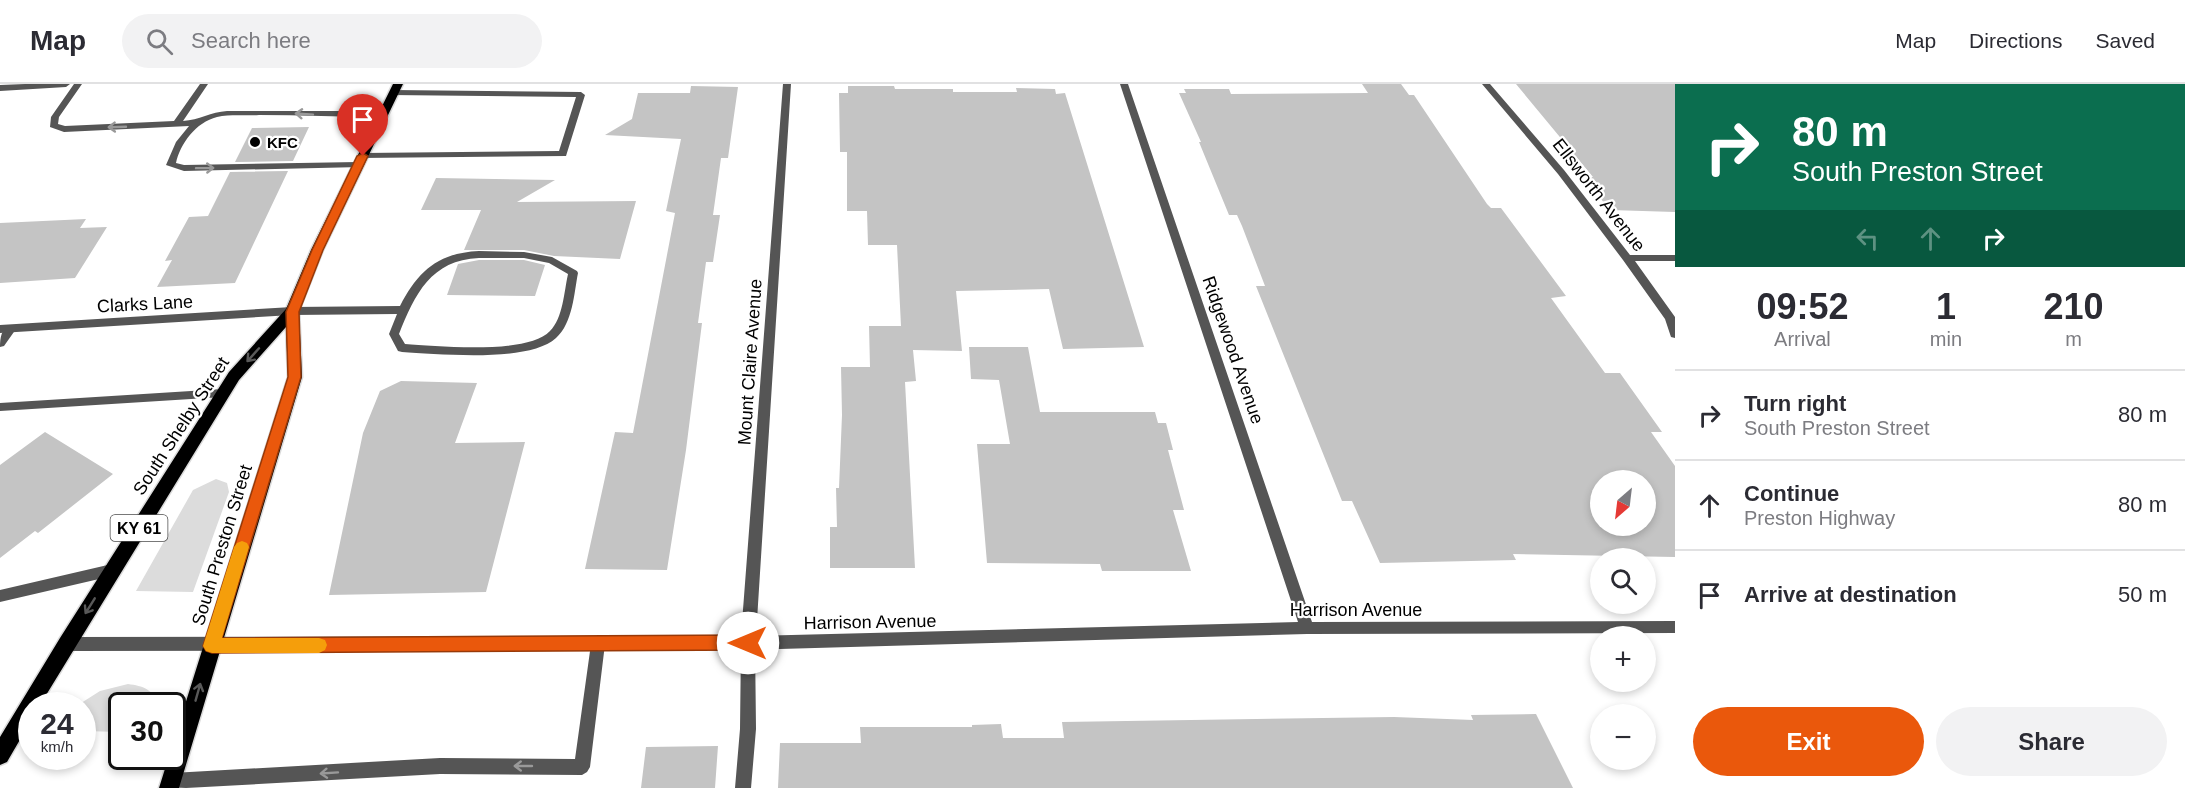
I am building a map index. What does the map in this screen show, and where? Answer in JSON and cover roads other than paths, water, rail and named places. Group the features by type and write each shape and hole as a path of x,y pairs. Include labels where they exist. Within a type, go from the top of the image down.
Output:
{"main road":[{"name":"KY 61","path":"292,312 317,250 395,88"},
{"name":"South Shelby Street","path":"0,755 66,644 234,376 292,312"},
{"name":"South Preston Street","path":"170,784 295,377 292,312"}],"street":[{"path":"0,97 6,87 66,84"},
{"path":"78,84 54,117 53,125 64,129 176,125 196,123 215,114 284,112 331,115 384,114"},
{"path":"176,125 204,84"},
{"name":"Mount Claire Avenue","path":"743,788 748,729 748,643 787,84"},
{"name":"Ridgewood Avenue","path":"1124,84 1307,628"},
{"name":"Ellsworth Avenue","path":"1486,84 1561,172 1627,258 1670,318 1675,334"},
{"path":"196,123 173,154 171,165 184,168 564,154 581,95 395,88"},
{"path":"524,255 552,260 573,273 564,314 553,336 532,346 489,351 402,348 394,334 403,310 430,270 456,256 524,255"},
{"path":"1627,258 1675,258"},
{"name":"Clarks Lane","path":"6,329 292,312 403,310"},
{"path":"0,344 6,329"},
{"path":"0,406 223,393"},
{"path":"0,596 112,570"},
{"name":"Harrison Avenue","path":"66,644 212,646 748,643 1307,628 1675,627"},
{"path":"170,784 440,766 582,767 598,644"}],"place":[{"name":"KFC","path":"255,142"}]}
